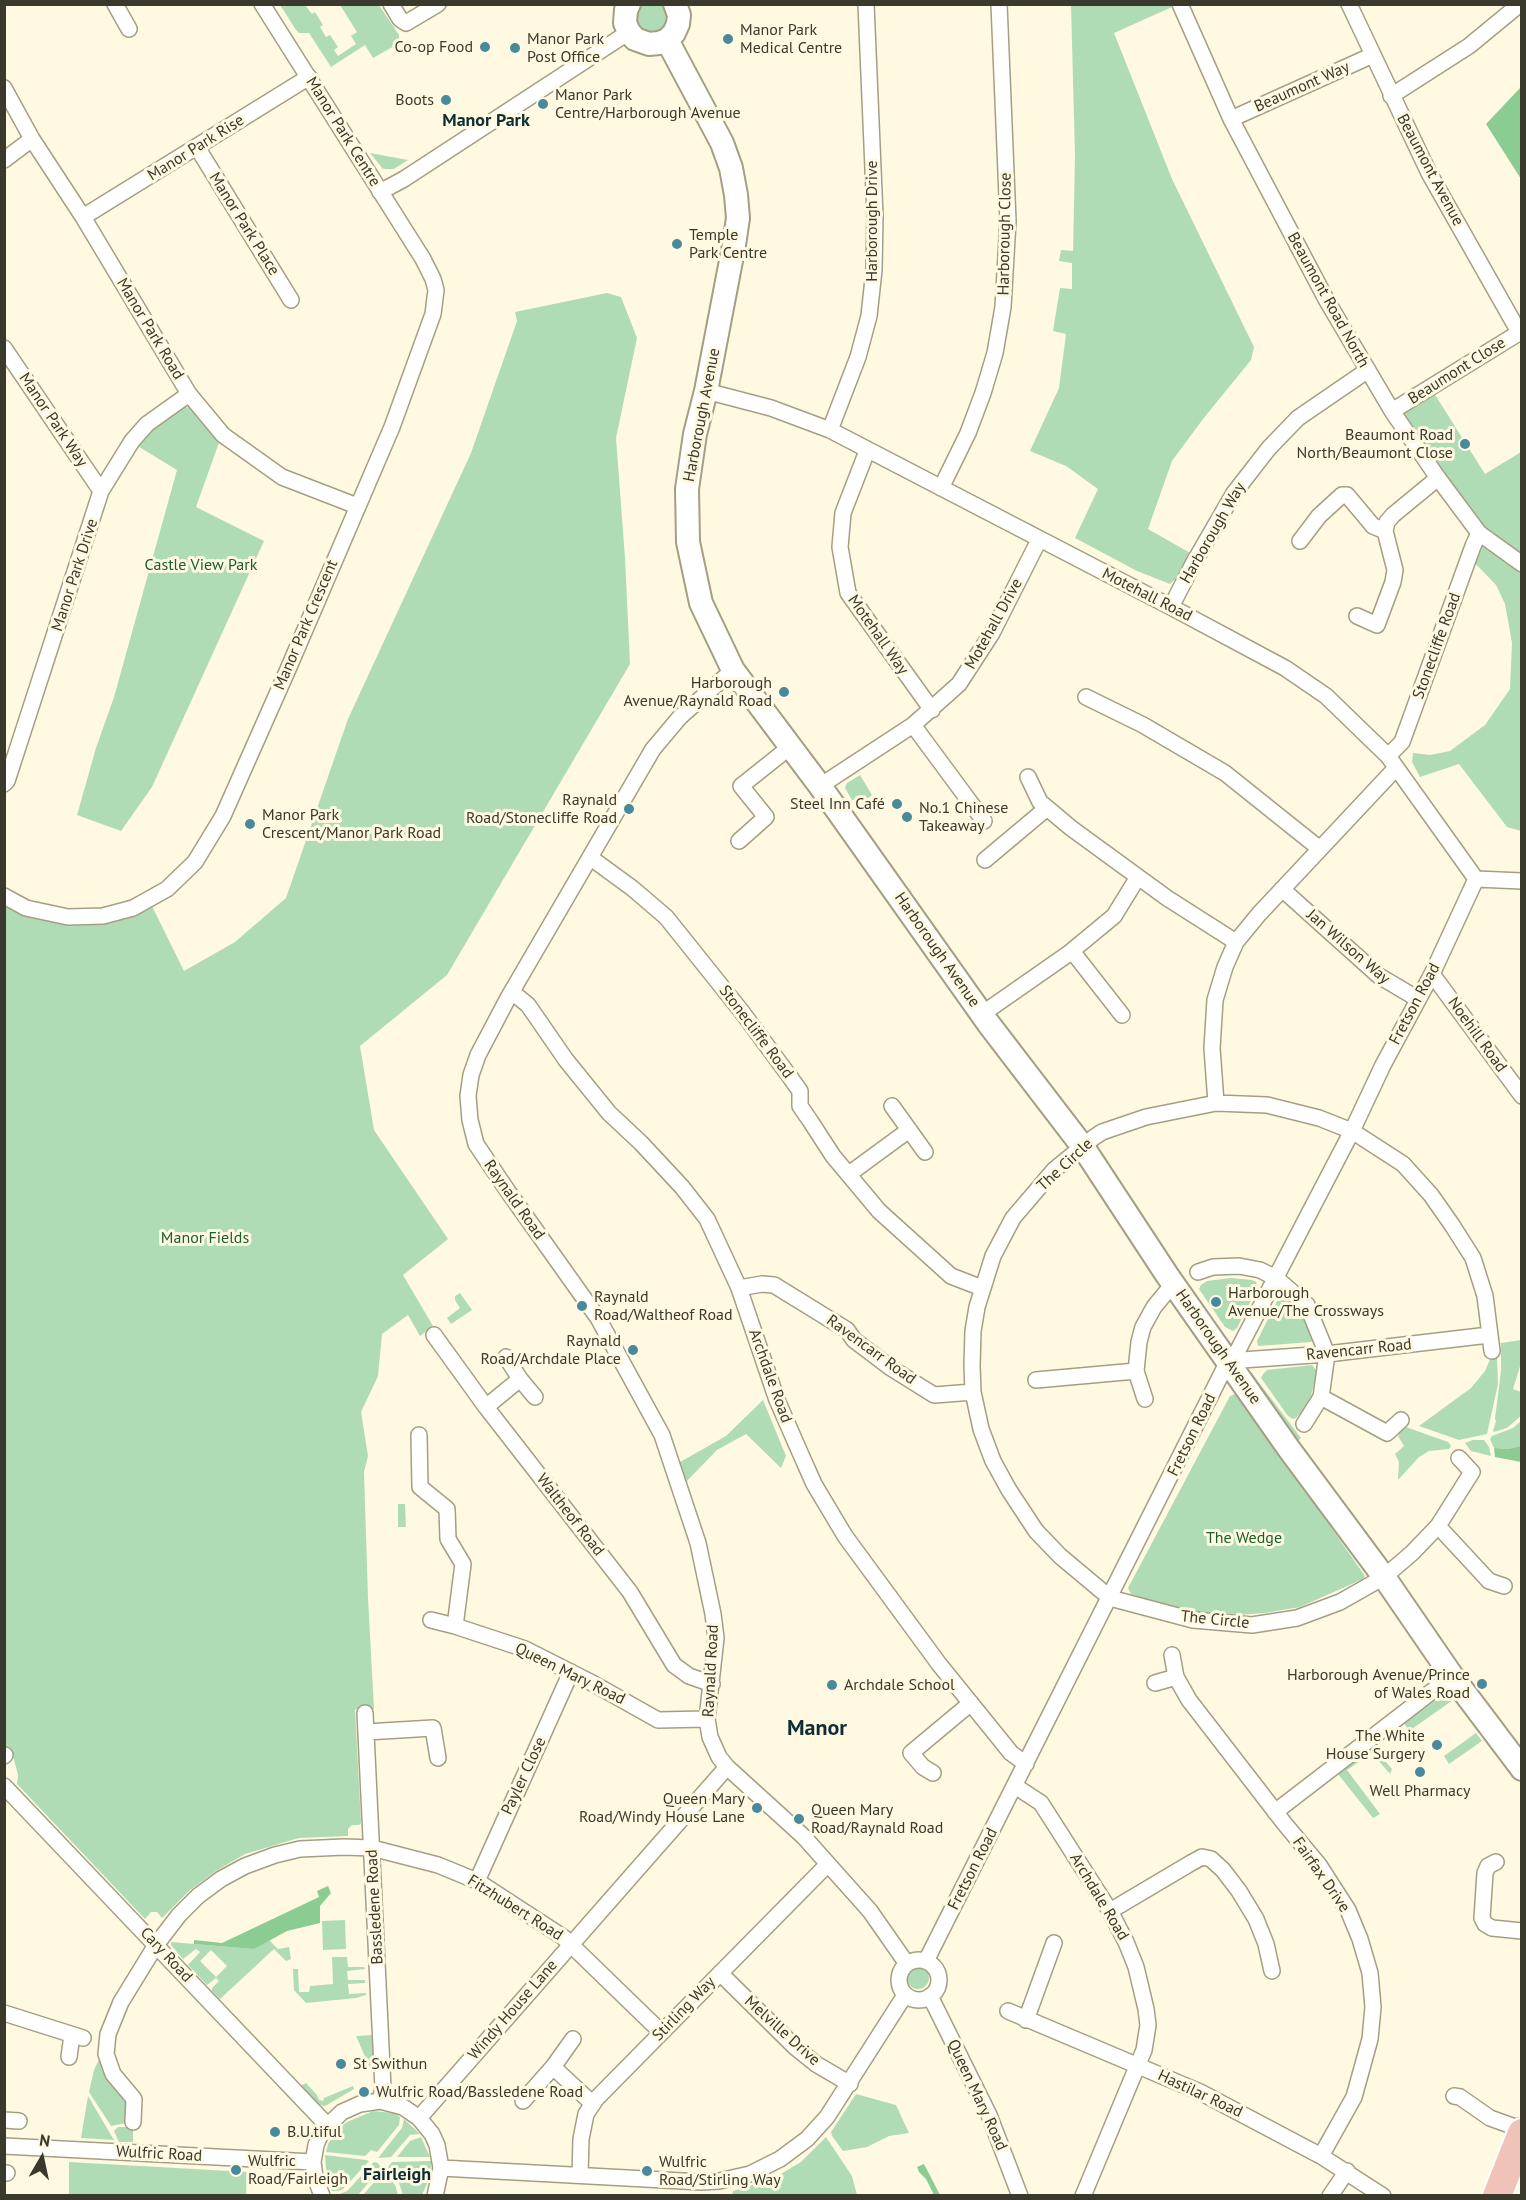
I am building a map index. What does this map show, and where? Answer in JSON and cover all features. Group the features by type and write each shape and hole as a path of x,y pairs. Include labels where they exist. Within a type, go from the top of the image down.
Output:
{"highway":[{"path":"1497,2196 1521,2133"}],"street":[{"path":"115,4 129,29"},
{"name":"Manor Park Centre","path":"262,4 380,192 629,32"},
{"path":"391,4 400,19 406,23 438,4"},
{"path":"629,4 625,23 629,32 635,39 644,43 658,44 667,40 674,33 678,24 679,15 675,4"},
{"name":"Harborough Drive","path":"830,430 858,357 869,316 874,270 875,216 866,4"},
{"name":"Harborough Close","path":"941,488 968,433 983,393 995,353 1003,307 1008,221 999,4"},
{"name":"Beaumont Road North","path":"1180,4 1231,119 1327,301 1392,411 1479,533 1521,564"},
{"name":"Beaumont Avenue","path":"1349,4 1391,96 1430,173 1520,332"},
{"path":"1391,96 1468,46 1520,4"},
{"name":"Harborough Avenue","path":"667,40 722,143 731,168 736,195 738,218 735,245 695,435 687,489 688,542 701,603 733,670 820,786 982,1014 1083,1147 1173,1284 1289,1449 1521,1769"},
{"name":"Beaumont Way","path":"1231,119 1373,55"},
{"name":"Manor Park Rise","path":"83,217 309,77"},
{"name":"Manor Park Road","path":"4,88 32,139 83,217 189,394 223,435 282,477 357,506"},
{"path":"4,160 32,139"},
{"name":"Manor Park Place","path":"197,147 291,300"},
{"name":"Manor Park Crescent","path":"4,896 26,908 68,917 103,916 133,908 166,889 195,862 228,805 392,427 433,314 436,300 433,279 380,192"},
{"name":"Beaumont Close","path":"1392,411 1520,332"},
{"name":"Manor Park Way","path":"4,348 102,491"},
{"name":"Harborough Way","path":"1171,607 1234,493 1269,448 1298,418 1368,370"},
{"name":"Motehall Road","path":"706,391 771,408 830,430 1285,668 1326,696 1392,762 1476,879"},
{"name":"Manor Park Drive","path":"4,784 7,781 102,491 132,441 147,424 189,394"},
{"name":"Motehall Way","path":"867,451 843,513 840,547 848,593 932,710"},
{"path":"1357,616 1377,625 1393,582 1395,570 1385,531 1387,522 1393,514 1438,478"},
{"path":"1300,541 1319,516 1342,495 1347,495 1372,526 1385,531"},
{"name":"Stonecliffe Road","path":"1216,1103 1212,1048 1215,1000 1225,967 1236,942 1320,849 1392,762 1402,742 1479,533"},
{"name":"Motehall Drive","path":"820,786 913,725 959,684 992,633 1039,540"},
{"name":"Raynald Road","path":"727,1767 713,1744 707,1719 716,1638 713,1614 698,1543 662,1435 598,1318 476,1143 470,1120 468,1096 471,1075 478,1055 653,749 680,717 733,670"},
{"path":"1086,697 1143,725 1225,772 1320,849"},
{"path":"913,725 984,821"},
{"path":"739,841 766,818 741,786 790,747"},
{"path":"1028,777 1040,802 1071,828 1138,877 1236,942"},
{"path":"985,860 1047,808"},
{"name":"Stonecliffe Road","path":"591,858 666,917 742,1012 790,1077 800,1091 800,1106 833,1156 879,1211 951,1276 982,1288"},
{"path":"982,1014 1072,951 1114,916 1138,877"},
{"path":"1476,879 1521,880"},
{"name":"Fretson Road","path":"926,1961 1228,1361 1237,1352 1432,974 1476,879"},
{"name":"Jan Wilson Way","path":"1282,889 1379,976 1418,999"},
{"path":"1072,951 1122,1016"},
{"name":"Noehill Road","path":"1432,974 1521,1096"},
{"name":"Archdale Road","path":"512,992 528,1005 566,1060 609,1113 641,1143 707,1219 739,1288 777,1400 814,1484 845,1536 929,1650 1011,1753 1026,1764"},
{"name":"The Circle","path":"1459,1458 1477,1470 1438,1526 1384,1577 1354,1596 1297,1618 1252,1625 1193,1620 1111,1597 1060,1556 1036,1531 993,1461 973,1392 973,1331 982,1288 993,1256 1013,1218 1054,1170 1102,1132 1169,1111 1216,1103 1267,1105 1319,1118 1352,1131 1403,1164 1431,1195 1473,1258 1485,1296 1492,1351"},
{"path":"892,1106 925,1152"},
{"path":"849,1174 909,1130"},
{"path":"1198,1272 1213,1267 1239,1266 1260,1270 1276,1278 1307,1305 1326,1354 1321,1397 1304,1424"},
{"name":"Ravencarr Road","path":"739,1288 762,1284 774,1285 847,1330 854,1340 891,1368 934,1395 973,1392"},
{"path":"1145,1399 1136,1371 1143,1327 1154,1307 1173,1284"},
{"name":"Waltheof Road","path":"434,1335 486,1407 630,1592 674,1665 689,1676 712,1684"},
{"name":"Ravencarr Road","path":"1228,1361 1326,1354 1490,1335"},
{"path":"506,1357 535,1397"},
{"path":"1036,1380 1136,1371"},
{"path":"486,1407 520,1379"},
{"path":"1321,1397 1387,1433 1401,1420"},
{"path":"419,1435 420,1487 447,1509 447,1539 463,1564 455,1626"},
{"path":"1438,1526 1490,1581 1504,1586"},
{"name":"Queen Mary Road","path":"431,1620 525,1649 572,1672 658,1720 707,1719"},
{"name":"Fairfax Drive","path":"1172,1655 1176,1677 1189,1700 1318,1865 1348,1910 1370,1973 1372,2007 1370,2039 1364,2068 1354,2097 1321,2156"},
{"name":"Payler Close","path":"477,1881 572,1672"},
{"path":"1275,1812 1452,1676"},
{"path":"1155,1683 1176,1677"},
{"path":"933,1773 923,1767 911,1753 971,1703"},
{"name":"Bassledene Road","path":"365,1713 383,2088 380,2101"},
{"path":"366,1731 433,1728 438,1758"},
{"path":"727,1767 804,1837 870,1911 907,1964"},
{"name":"Windy House Lane","path":"419,2118 727,1767"},
{"name":"Cary Road","path":"4,1786 327,2126"},
{"name":"Archdale Road","path":"1015,1786 1041,1803 1110,1911 1136,1967 1146,2009 1148,2025 1137,2066 1083,2196"},
{"name":"Fitzhubert Road","path":"133,2122 134,2099 113,2074 106,2054 108,2034 122,2002 156,1945 179,1915 198,1896 221,1879 245,1866 274,1855 300,1849 372,1848 438,1865 477,1881 563,1937 661,2032"},
{"path":"1110,1911 1202,1857 1211,1859 1239,1891 1256,1919 1266,1944 1272,1971"},
{"path":"1496,1862 1488,1866 1485,1874 1482,1917 1485,1924 1492,1928 1521,1931"},
{"name":"Stirling Way","path":"580,2175 581,2139 586,2114 593,2104 828,1864"},
{"path":"1026,2020 1054,1943"},
{"path":"913,1961 926,1961 936,1969 939,1976 937,1989 930,1996 915,1999 906,1995 899,1979 907,1964 913,1961"},
{"name":"Melville Drive","path":"720,1973 796,2049 850,2084"},
{"path":"441,2168 580,2175 719,2188 780,2159 807,2139 827,2117 850,2084 906,1995"},
{"name":"Queen Mary Road","path":"930,1996 989,2115 1020,2196"},
{"name":"Hastilar Road","path":"1008,2011 1200,2092 1321,2156 1383,2196"},
{"path":"6,2017 77,2037 69,2057"},
{"path":"523,2101 553,2067 573,2039"},
{"path":"553,2067 593,2104"},
{"path":"1454,2096 1460,2097 1490,2118 1521,2127"},
{"path":"322,2196 315,2177 313,2162 316,2145 327,2126 342,2112 360,2104 380,2101 403,2107 419,2118 432,2134 438,2145 441,2168 435,2196"},
{"name":"Wulfric Road","path":"4,2146 313,2162"},
{"path":"1330,2196 1347,2171"}],"green space":[{"path":"280,5 305,5 312,14 315,12 323,25 320,27 326,37 330,35 338,47 334,50 338,56 356,44 351,36 357,32 340,5 379,5 399,35 399,41 373,58 365,45 331,67 309,33 299,33"},
{"path":"640,5 663,5 667,9 669,21 663,31 652,35 637,28 635,12"},
{"path":"1071,5 1171,5 1172,7 1114,33 1172,179 1254,347 1251,360 1172,461 1148,529 1199,558 1170,584 1137,571 1075,538 1098,489 1066,466 1030,451 1059,388 1066,334 1053,331 1060,288 1072,289 1072,263 1059,261 1061,250 1073,251 1075,156"},
{"path":"1521,87 1521,179 1486,124"},
{"path":"370,153 408,160 394,169 383,169"},
{"name":"Manor Fields","path":"607,293 621,297 637,338 616,438 630,664 447,975 360,1046 374,1130 448,1239 403,1275 433,1326 420,1336 408,1315 382,1334 378,1376 361,1412 368,1456 364,1472 374,1709 355,1709 361,1823 352,1825 348,1829 348,1836 299,1838 245,1854 190,1890 162,1918 157,1912 151,1912 145,1919 17,1784 18,1775 13,1756 5,1751 5,900 64,925 152,906 184,971 235,942 286,898 348,719 471,453 517,321 515,312"},
{"path":"1432,390 1485,474 1521,452 1521,831 1507,827 1459,764 1420,777 1412,762 1413,753 1430,755 1450,751 1485,725 1510,689 1512,643 1505,604 1496,585 1472,560 1480,536 1399,410"},
{"name":"Castle View Park","path":"182,406 195,409 221,437 196,507 264,541 152,787 121,831 77,815 96,748 114,697 177,470 136,445"},
{"path":"860,775 872,795 864,802 852,800 845,788 847,783"},
{"path":"1231,1278 1252,1280 1258,1287 1237,1328 1233,1331 1225,1327 1199,1289 1207,1281"},
{"path":"460,1293 472,1310 451,1324 447,1318 460,1308 455,1296"},
{"path":"1283,1297 1292,1302 1302,1313 1313,1340 1258,1346 1257,1341 1278,1299"},
{"path":"1521,1340 1521,1363 1513,1389 1521,1392 1521,1416 1507,1428 1494,1432 1501,1371 1501,1343"},
{"path":"1491,1357 1497,1357 1498,1384 1487,1434 1459,1440 1419,1426 1471,1388 1485,1371"},
{"path":"1312,1365 1317,1371 1311,1396 1304,1409 1293,1419 1288,1416 1261,1378 1267,1370"},
{"path":"1251,1372 1301,1438 1298,1441 1248,1374"},
{"name":"The Wedge","path":"1235,1394 1239,1396 1365,1576 1363,1579 1300,1607 1265,1613 1223,1616 1168,1607 1131,1594 1128,1588 1230,1396"},
{"path":"763,1400 786,1456 781,1468 746,1434 717,1450 684,1484 680,1462 726,1436"},
{"path":"1521,1421 1521,1446 1508,1449 1494,1448 1490,1439 1492,1436 1513,1428"},
{"path":"1403,1426 1448,1442 1451,1446 1449,1449 1429,1451 1419,1457 1398,1480 1399,1462 1395,1454 1404,1446 1398,1436"},
{"path":"1484,1440 1491,1456 1471,1451 1465,1443"},
{"path":"1521,1446 1521,1462 1495,1457 1494,1448 1508,1449"},
{"path":"398,1504 405,1504 406,1527 398,1527"},
{"path":"1445,1694 1453,1700 1409,1731 1404,1723"},
{"path":"1476,1733 1482,1741 1449,1764 1444,1756"},
{"path":"1369,1749 1377,1752 1392,1769 1390,1774 1372,1753 1347,1770 1380,1814 1373,1818 1338,1774"},
{"path":"328,1886 331,1893 320,1906 320,1923 287,1931 254,1949 194,1944 194,1940 222,1943 319,1897 317,1891"},
{"path":"345,1920 346,1949 323,1950 322,1921"},
{"path":"269,1940 278,1949 289,1947 291,1959 286,1961 274,1949 220,1999 212,1991 219,1981 216,1978 207,1985 188,1965 200,1952 196,1949 183,1959 171,1942 254,1949","holes":["211,1950 227,1966 216,1977 200,1961"]},
{"path":"332,1957 347,1957 348,1967 364,1967 365,1969 347,1971 348,1980 365,1980 365,1983 348,1984 349,1994 366,1993 366,1995 306,2003 294,1990 293,1969 298,1969 299,1992 309,1992 310,1986 333,1984"},
{"path":"918,1967 926,1970 929,1978 926,1986 918,1989 910,1986 907,1978 910,1970"},
{"path":"372,2035 374,2068 370,2068 356,2036"},
{"path":"101,2055 127,2100 126,2123 111,2126 89,2092 94,2070"},
{"path":"306,2083 319,2100 323,2101 324,2098 353,2086 354,2089 325,2106 320,2105 302,2088 302,2085"},
{"path":"856,2094 896,2105 909,2133 889,2136 867,2147 843,2151 831,2132"},
{"path":"88,2096 114,2140 81,2138"},
{"path":"373,2111 394,2113 400,2117 399,2125 377,2152 371,2150 365,2156 326,2152 328,2144 339,2128"},
{"path":"404,2119 420,2134 410,2135 391,2157 378,2158 402,2128"},
{"path":"118,2127 133,2127 133,2142 119,2142 114,2131"},
{"path":"421,2137 430,2157 397,2157 410,2141"},
{"path":"826,2137 852,2176 857,2195 732,2195 733,2191 774,2178 801,2162"},
{"path":"325,2155 369,2161 342,2190 332,2191 327,2179"},
{"path":"431,2161 431,2175 422,2195 403,2195 398,2180 388,2167 392,2162"},
{"path":"69,2162 247,2172 246,2195 69,2195"},
{"path":"374,2162 378,2163 381,2168 358,2195 337,2195 347,2191"},
{"path":"924,2164 940,2195 934,2195 926,2179 919,2172 917,2167"},
{"path":"384,2171 395,2185 398,2195 363,2195"}],"place":[{"name":"Manor Park Medical Centre","path":"728,39"},
{"name":"Co-op Food","path":"485,47"},
{"name":"Manor Park Post Office","path":"515,48"},
{"name":"Boots","path":"446,100"},
{"name":"Manor Park Centre/Harborough Avenue","path":"543,104"},
{"name":"Temple Park Centre","path":"677,244"},
{"name":"Beaumont Road North/Beaumont Close","path":"1465,444"},
{"name":"Harborough Avenue/Raynald Road","path":"784,692"},
{"name":"Steel Inn Café","path":"897,804"},
{"name":"Raynald Road/Stonecliffe Road","path":"629,809"},
{"name":"No.1 Chinese Takeaway","path":"907,817"},
{"name":"Manor Park Crescent/Manor Park Road","path":"250,824"},
{"name":"Harborough Avenue/The Crossways","path":"1216,1302"},
{"name":"Raynald Road/Waltheof Road","path":"582,1306"},
{"name":"Raynald Road/Archdale Place","path":"633,1350"},
{"name":"Harborough Avenue/Prince of Wales Road","path":"1482,1684"},
{"name":"Archdale School","path":"832,1685"},
{"name":"The White House Surgery","path":"1437,1745"},
{"name":"Well Pharmacy","path":"1420,1772"},
{"name":"Queen Mary Road/Windy House Lane","path":"757,1808"},
{"name":"Queen Mary Road/Raynald Road","path":"799,1819"},
{"name":"St Swithun","path":"341,2064"},
{"name":"Wulfric Road/Bassledene Road","path":"364,2092"},
{"name":"B.U.tiful","path":"275,2132"},
{"name":"Wulfric Road/Fairleigh","path":"236,2170"},
{"name":"Wulfric Road/Stirling Way","path":"647,2171"}],"district":[{"name":"Manor Park","path":"486,121"},
{"name":"Manor","path":"817,1729"},
{"name":"Fairleigh","path":"397,2175"}]}
